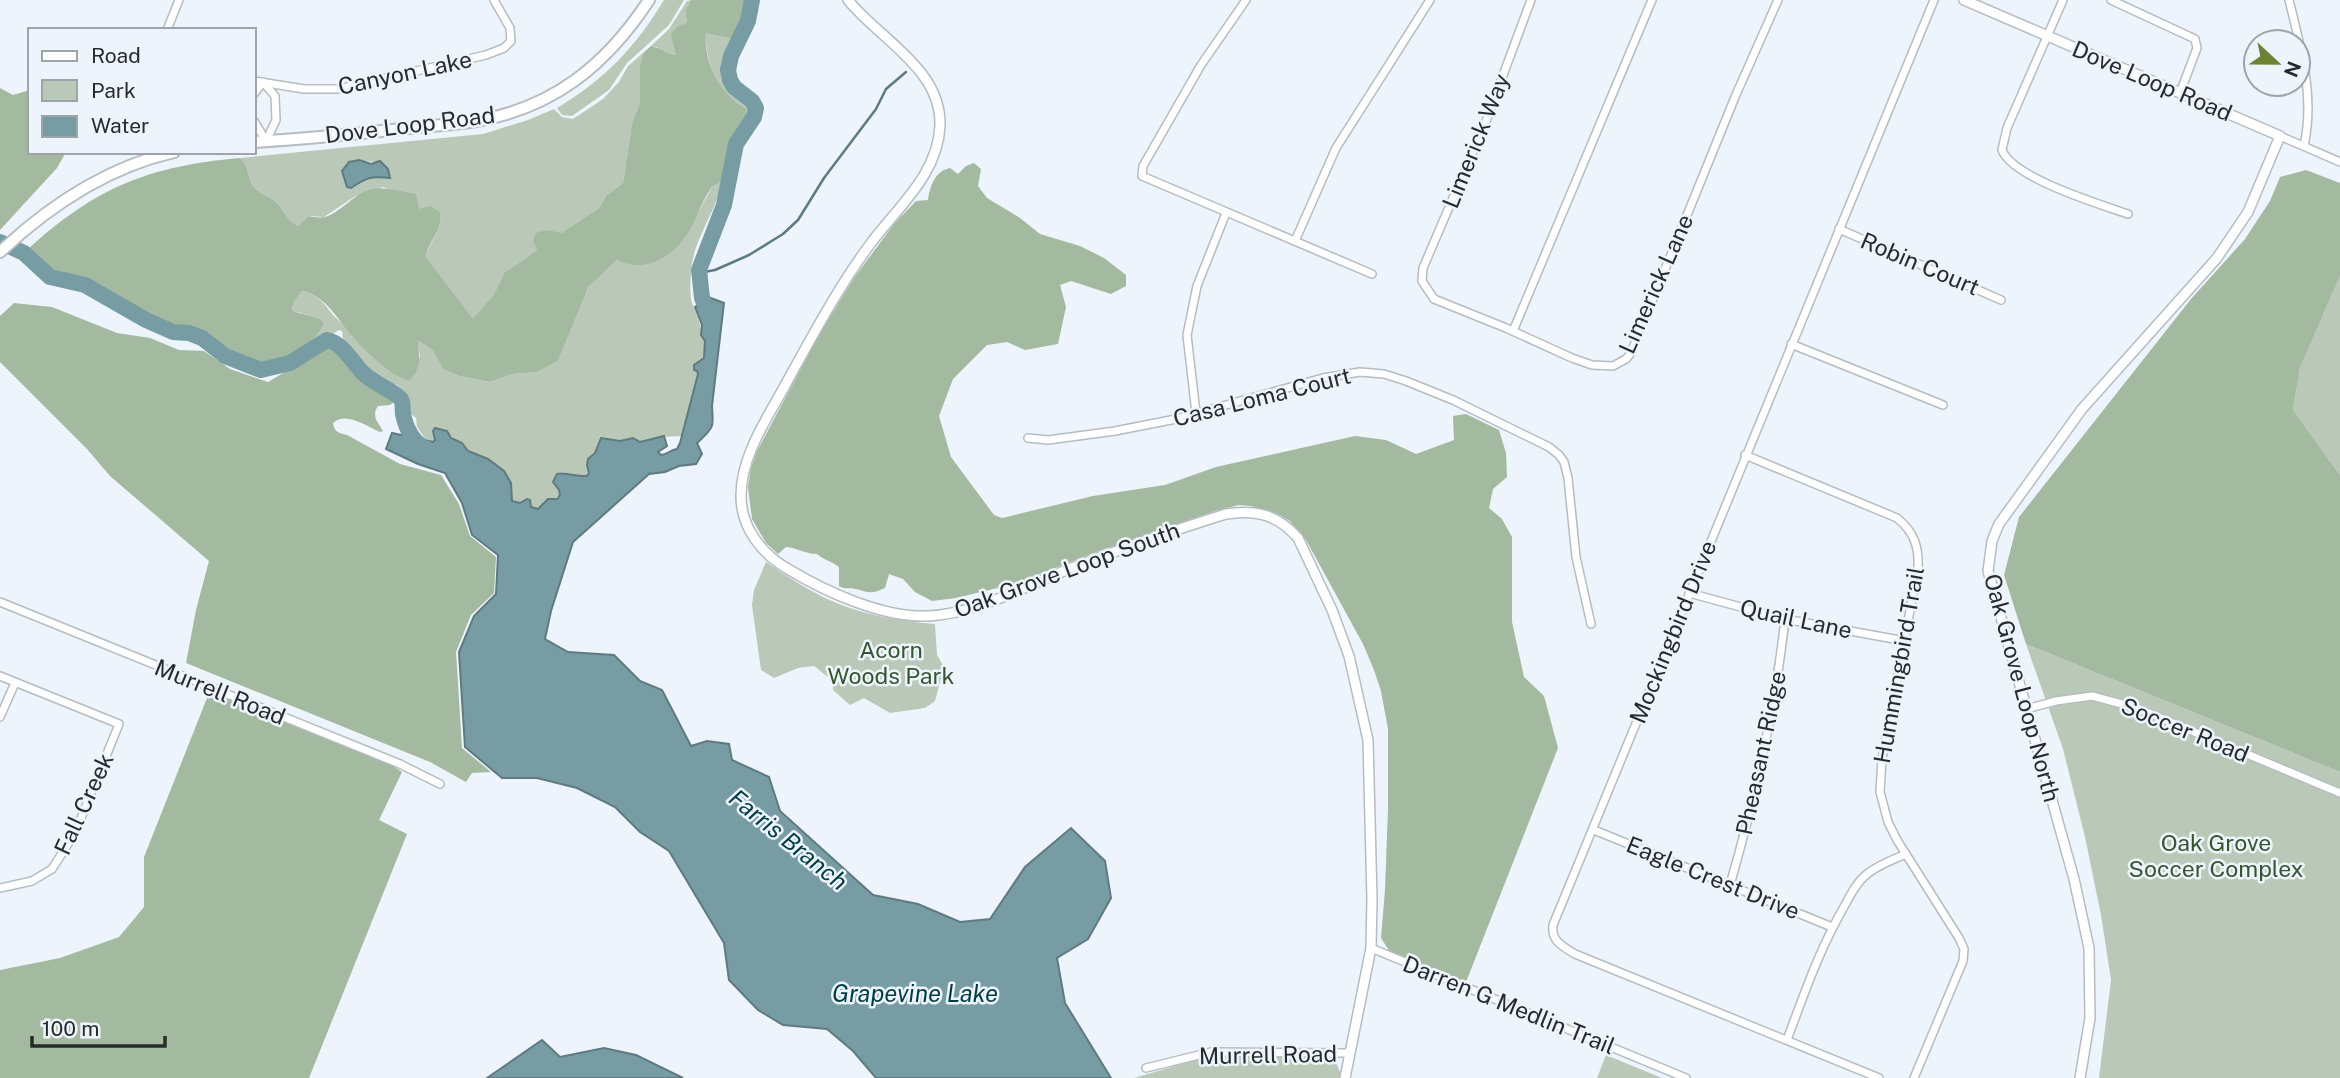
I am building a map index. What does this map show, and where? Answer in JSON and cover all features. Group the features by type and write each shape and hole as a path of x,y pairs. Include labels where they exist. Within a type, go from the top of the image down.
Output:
{"main road":[{"name":"Dove Loop Road","path":"256,142 475,121 521,109 564,89 597,64 625,35 649,0"},
{"path":"0,252 34,222 89,186 130,165 167,154"}],"street":[{"path":"168,28 179,0"},
{"name":"Canyon Lake","path":"256,81 304,89 338,89 486,55 504,48 510,41 510,28 494,0"},
{"name":"Oak Grove Loop South","path":"848,0 907,57 929,85 940,115 937,145 916,188 870,244 832,303 753,443 742,477 742,511 748,527 774,560 826,590 864,604 928,616 980,605 1083,564 1226,514 1252,512 1282,522 1298,538 1332,610 1349,656 1368,740 1371,948 1345,1078"},
{"path":"1246,0 1201,65 1143,166 1142,176 1372,274"},
{"path":"1295,241 1336,148 1430,0"},
{"name":"Limerick Way","path":"1422,281 1423,268 1486,121 1531,0"},
{"path":"1513,331 1652,0"},
{"name":"Limerick Lane","path":"1422,281 1434,299 1572,358 1592,365 1613,366 1626,359 1778,0"},
{"name":"Mockingbird Drive","path":"1879,1078 1575,954 1555,939 1552,933 1745,455 1934,0"},
{"name":"Dove Loop Road","path":"1964,0 2340,162"},
{"path":"2063,0 2007,128 2002,150 2010,163 2029,175 2127,214"},
{"path":"2110,0 2195,39 2197,48 2180,93"},
{"path":"2289,0 2309,99 2309,125 2304,146"},
{"path":"256,91 263,82 275,96 276,120 266,141"},
{"path":"256,124 266,141"},
{"name":"Oak Grove Loop North","path":"2080,1078 2090,1018 2089,948 2074,879 1989,571 1992,541 1999,524 2082,409 2217,258 2248,212 2280,136"},
{"path":"1196,413 1187,335 1198,286 1226,213"},
{"name":"Robin Court","path":"1839,229 2001,300"},
{"path":"1791,344 1943,405"},
{"name":"Casa Loma Court","path":"1028,438 1048,440 1115,431 1176,419 1323,378 1360,372 1384,374 1453,400 1549,447 1559,455 1564,462 1568,478 1576,557 1591,624"},
{"name":"Hummingbird Trail","path":"1745,455 1897,518 1909,528 1917,544 1919,558 1882,759 1880,783 1888,822 1964,949 1963,961 1914,1078"},
{"name":"Quail Lane","path":"1689,593 1785,619 1905,640"},
{"name":"Murrell Road","path":"0,602 400,764 440,784"},
{"name":"Pheasant Ridge","path":"1730,885 1768,733 1785,619"},
{"path":"0,677 15,682 0,717"},
{"name":"Fall Creek","path":"0,888 32,881 52,869 75,833 119,724 15,682"},
{"name":"Soccer Road","path":"2026,709 2082,696 2109,699 2137,708 2340,793"},
{"name":"Eagle Crest Drive","path":"1594,830 1832,927"},
{"path":"1787,1040 1818,957 1858,883 1883,863 1906,854"},
{"name":"Darren G Medlin Trail","path":"1371,948 1686,1078"},
{"name":"Murrell Road","path":"1146,1068 1211,1052 1350,1053"}],"green space":[{"path":"664,0 684,0 669,25 627,63 609,90 572,116 562,115 557,108 590,86 618,61 642,33"},
{"path":"691,0 685,10 687,23 676,55 663,53 657,47 651,46 669,29 687,1"},
{"path":"691,0 746,2 743,23 734,39 706,33 707,55 715,76 728,95 746,108 747,120 735,135 727,171 711,188 687,234 669,254 644,264 635,265 617,260 589,286 558,361 537,372 513,374 490,382 459,376 443,369 433,351 418,340 418,367 409,381 387,369 372,356 325,303 302,291 292,310 324,322 314,339 296,352 274,361 246,361 198,333 159,323 111,292 55,275 27,250 77,210 125,183 178,167 240,158 255,188 276,202 298,226 308,216 331,215 359,194 372,189 416,194 419,209 430,206 440,212 440,225 426,257 473,319 494,294 504,273 537,250 533,240 536,233 547,230 562,233 599,208 606,196 623,183 632,123 640,103 640,65 643,53 651,46 676,55 671,34 678,26 687,23 685,10"},
{"path":"706,32 734,39 723,63 724,78 750,109 747,120 746,108 728,95 715,76 708,54"},
{"path":"643,53 640,65 640,103 632,123 623,183 606,196 599,208 562,234 547,230 537,250 504,273 494,294 473,320 426,257 440,225 440,212 419,209 404,192 383,187 354,197 324,217 308,216 298,226 276,202 255,188 246,165 240,158 483,134 554,109 562,117 573,119 603,99 619,82 628,66","holes":["348,162 375,162 388,169 390,175 364,178 351,188 347,185 343,169"]},
{"path":"0,88 13,95 28,91 28,154 65,154 57,168 0,230"},
{"path":"974,163 981,169 978,186 987,198 1040,234 1080,246 1104,258 1126,275 1126,286 1111,294 1071,281 1060,285 1066,307 1058,344 1025,350 1007,342 987,345 953,379 939,416 951,457 994,515 1002,518 1093,496 1165,485 1216,467 1355,436 1386,440 1416,454 1454,440 1453,416 1466,414 1499,430 1506,453 1507,477 1493,489 1489,508 1502,519 1512,537 1512,622 1524,677 1544,696 1558,748 1466,982 1390,952 1381,938 1388,809 1388,729 1381,691 1363,644 1306,540 1290,521 1278,514 1239,505 1091,554 1014,584 932,601 915,592 903,579 889,574 885,588 877,591 841,587 839,567 833,563 817,554 786,547 778,554 766,543 752,519 748,487 751,468 757,451 820,333 854,278 894,224 916,201 928,200 937,176 950,168 958,174"},
{"path":"2306,170 2340,183 2340,276 2300,368 2293,410 2340,475 2340,772 2026,644 2004,575 2019,517 2191,299 2245,239 2270,201 2280,177"},
{"path":"723,178 693,259 691,299 705,349 704,359 694,365 698,374 682,436 659,437 640,442 629,438 620,441 601,438 595,453 588,459 587,476 572,476 561,472 560,495 538,509 533,509 525,501 512,501 500,467 468,451 447,431 433,442 427,441 417,427 416,418 410,413 406,393 397,385 380,379 344,346 342,331 322,337 290,355 315,337 324,322 317,317 292,310 302,291 320,300 352,336 420,357 417,339 433,351 443,369 459,376 490,382 513,374 537,372 558,361 589,286 607,267 618,260 683,240 712,187"},
{"path":"2340,276 2340,475 2293,410 2300,368"},
{"path":"14,303 52,307 117,333 150,338 179,350 204,351 230,369 268,382 328,346 334,349 360,379 395,401 390,405 378,406 376,410 376,419 383,431 344,418 333,423 334,428 400,464 441,475 459,504 470,536 496,557 494,593 471,615 456,652 462,748 491,772 472,773 466,782 430,762 186,663 209,561 110,476 87,449 0,362 0,316"},
{"name":"Acorn Woods Park","path":"766,562 836,603 892,619 935,624 937,655 944,667 935,701 925,708 890,713 864,698 850,705 833,690 833,681 814,666 798,668 774,678 761,670 752,605 754,590"},
{"name":"Oak Grove Soccer Complex","path":"2026,644 2340,772 2340,1078 2099,1078 2111,980 2101,915 2063,749"},
{"path":"211,688 402,772 379,820 407,834 309,1078 0,1078 0,970 60,958 119,937 144,907 144,857"},
{"path":"1606,1055 1662,1078 1597,1078"},
{"path":"1219,1056 1322,1056 1335,1061 1340,1078 1134,1078"}],"water":[{"path":"359,160 371,164 380,161 388,169 390,178 370,178 351,188 347,187 342,171 349,162"},
{"name":"Grapevine Lake","path":"708,297 724,303 712,424 697,443 702,454 696,464 649,474 573,542 545,639 568,652 614,655 640,681 662,690 691,746 707,741 729,744 732,760 769,777 780,811 873,895 918,904 960,922 990,919 1025,867 1071,828 1105,861 1111,898 1088,939 1057,958 1065,1003 1111,1078 876,1078 853,1051 827,1029 783,1025 758,1010 729,980 724,943 669,851 640,832 615,807 577,788 537,778 502,778 465,747 459,652 474,616 496,594 498,555 472,535 462,503 445,473 386,449 392,433 433,442 435,428 447,431 451,438 462,443 468,451 488,459 504,471 511,483 512,501 520,503 527,499 530,500 531,507 538,509 548,499 557,499 560,495 553,482 557,474 587,476 588,459 595,453 601,438 620,441 633,438 640,442 664,436 667,446 658,452 661,455 677,449 698,374 694,365 704,358 705,341 701,335 702,325 695,307"},
{"path":"542,1040 560,1057 604,1048 636,1055 683,1078 487,1078"}],"waterway":[{"name":"Farris Branch","path":"711,318 702,298 699,270 724,205 736,144 754,117 756,108 752,101 734,87 728,70 731,56 748,21 752,0"},
{"path":"699,273 715,270 749,255 783,234 798,220 824,178 876,109 886,89 906,72"},
{"path":"0,242 24,253 50,277 85,285 146,320 173,332 189,333 202,338 225,356 261,370 290,363 327,340 333,342 343,349 367,377 400,398 408,430 414,439 427,449"}]}
